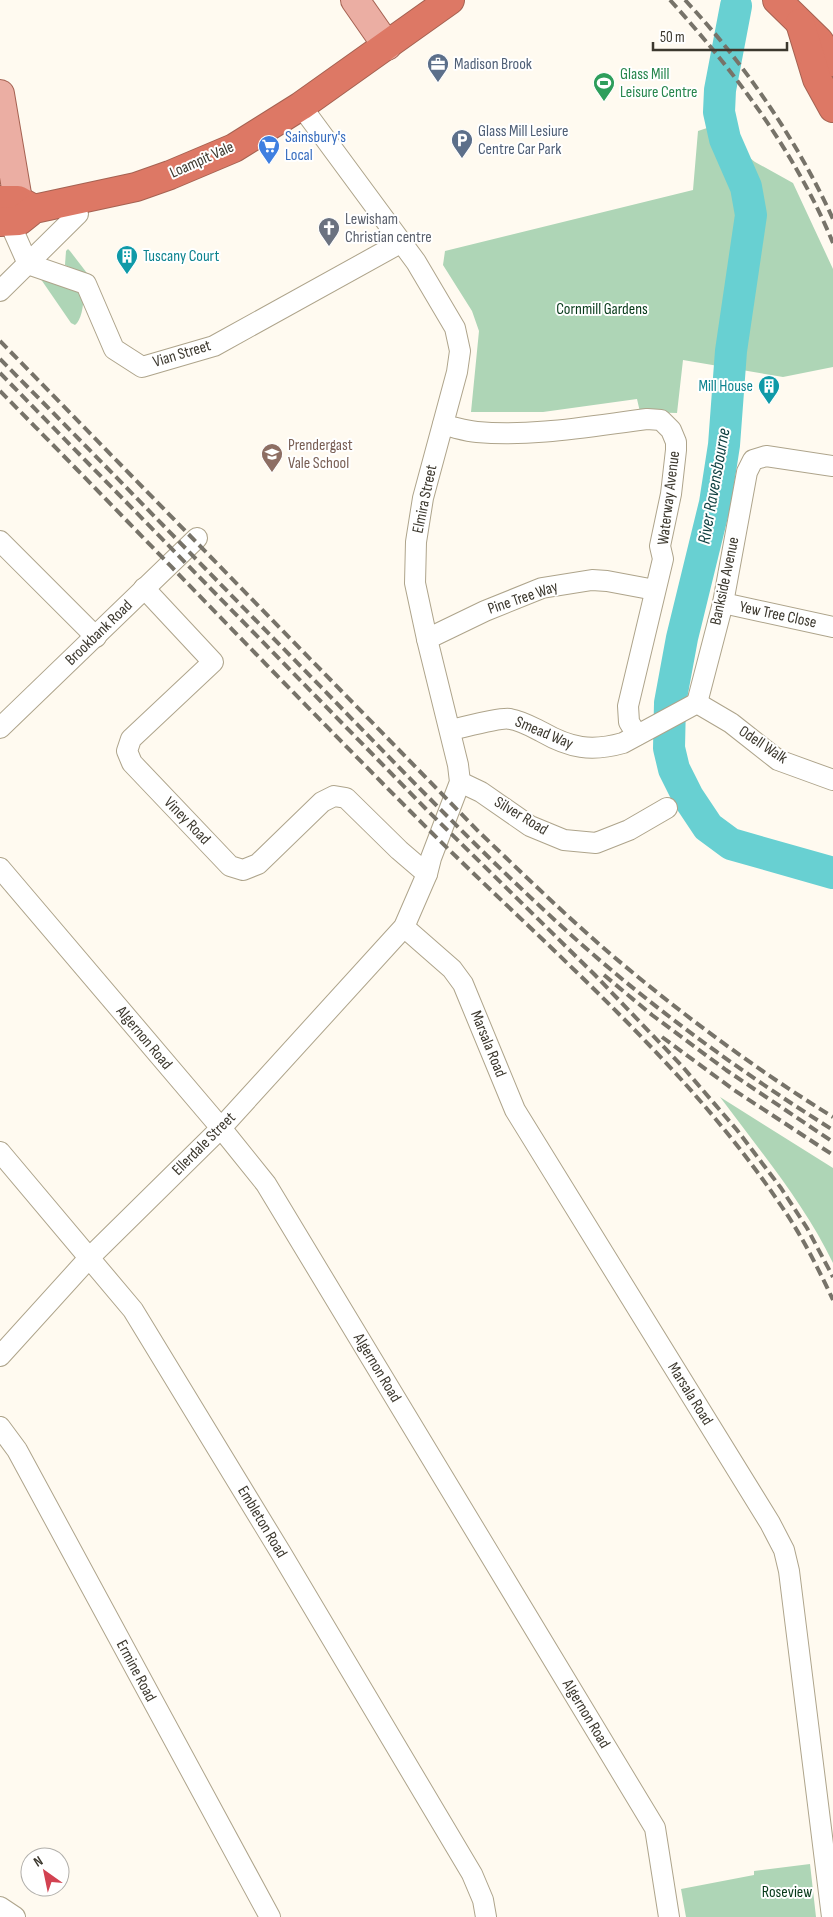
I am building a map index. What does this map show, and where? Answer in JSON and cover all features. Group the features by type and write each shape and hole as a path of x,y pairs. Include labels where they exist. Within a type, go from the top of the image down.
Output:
{"highway":[{"name":"Loampit Vale","path":"6,225 19,221 18,203 136,187 234,148 301,106 450,0"},
{"path":"777,0 816,38 817,79 833,108"}],"main road":[{"path":"355,0 387,46"},
{"path":"0,94 18,203"}],"street":[{"name":"Elmira Street","path":"301,106 402,242 455,328 460,351 457,372 423,498 416,542 415,583 458,765 460,782 431,858 427,874 404,928"},
{"path":"0,291 78,214"},
{"path":"6,225 28,264"},
{"name":"Vian Street","path":"28,264 86,284 114,349 142,366 214,346 402,242"},
{"name":"Waterway Avenue","path":"443,425 476,432 545,432 647,419 661,420 671,430 676,442 676,450 671,494 660,546 663,559 628,706 629,722 637,735"},
{"name":"Bankside Avenue","path":"692,706 723,603 746,472 753,460 766,456 833,466"},
{"name":"Brookbank Road","path":"0,728 197,538"},
{"path":"0,541 96,636"},
{"name":"Pine Tree Way","path":"427,639 485,611 542,588 592,580 655,590"},
{"name":"Viney Road","path":"144,588 213,662 131,739 127,751 132,763 230,866 243,870 258,864 322,802 334,796 346,798 399,850 427,874"},
{"name":"Yew Tree Close","path":"723,603 833,627"},
{"path":"637,735 692,706"},
{"name":"Odell Walk","path":"692,706 731,723 778,760 833,780"},
{"name":"Smead Way","path":"450,730 509,718 534,727 563,743 582,748 611,746 637,735"},
{"name":"Silver Road","path":"460,782 481,792 530,826 564,840 596,843 629,830 667,808"},
{"name":"Algernon Road","path":"0,868 221,1128 266,1184 655,1828 669,1917"},
{"name":"Ellerdale Street","path":"0,1356 89,1258 221,1128 404,928"},
{"name":"Marsala Road","path":"404,928 452,970 463,984 515,1110 767,1518 784,1550 789,1571 832,1917"},
{"name":"Embleton Road","path":"0,1152 133,1310 281,1553 472,1874 483,1900 486,1917"},
{"name":"Ermine Road","path":"0,1427 21,1458 270,1917"},
{"path":"0,1906 15,1917"}],"green space":[{"name":"Cornmill Gardens","path":"710,127 755,162 793,183 833,269 833,367 783,377 683,360 677,413 640,412 637,399 543,412 471,412 479,331 472,311 443,265 445,251 693,190 698,131"},
{"path":"68,249 90,277 65,265 66,251"},
{"path":"38,275 77,286 81,291 83,304 75,325 71,323"},
{"path":"720,1097 833,1168 833,1263 795,1198"},
{"name":"Roseview","path":"810,1864 816,1917 686,1917 681,1889 754,1875 754,1871"}],"waterway":[{"name":"River Ravensbourne","path":"736,6 720,90 719,112 725,139 746,187 751,215 731,351 724,445 715,503 682,638 670,703 669,748 674,769 688,797 708,827 731,844 833,873"}],"railway":[{"path":"670,0 718,56 762,115 801,177 833,243"},
{"path":"685,0 728,50 768,104 803,160 833,219"},
{"path":"0,341 479,832 558,907 607,951 688,1017 745,1059 833,1117"},
{"path":"0,359 418,787 547,913 610,969 671,1018 735,1065 833,1130"},
{"path":"0,373 426,809 595,975 682,1066 737,1130 781,1188 807,1228 833,1277"},
{"path":"0,391 430,831 570,965 661,1057 704,1105 782,1207 809,1252 833,1300"},
{"path":"604,975 652,1015 726,1070 833,1142"},
{"path":"662,1037 734,1090 833,1155"}],"place":[{"name":"Madison Brook","path":"438,83"},
{"name":"Glass Mill Leisure Centre","path":"604,102"},
{"name":"Glass Mill Lesiure Centre Car Park","path":"462,159"},
{"name":"Sainsbury's Local","path":"269,165"},
{"name":"Lewisham Christian centre","path":"329,247"},
{"name":"Tuscany Court","path":"127,275"},
{"name":"Mill House","path":"769,405"},
{"name":"Prendergast Vale School","path":"272,473"}]}
